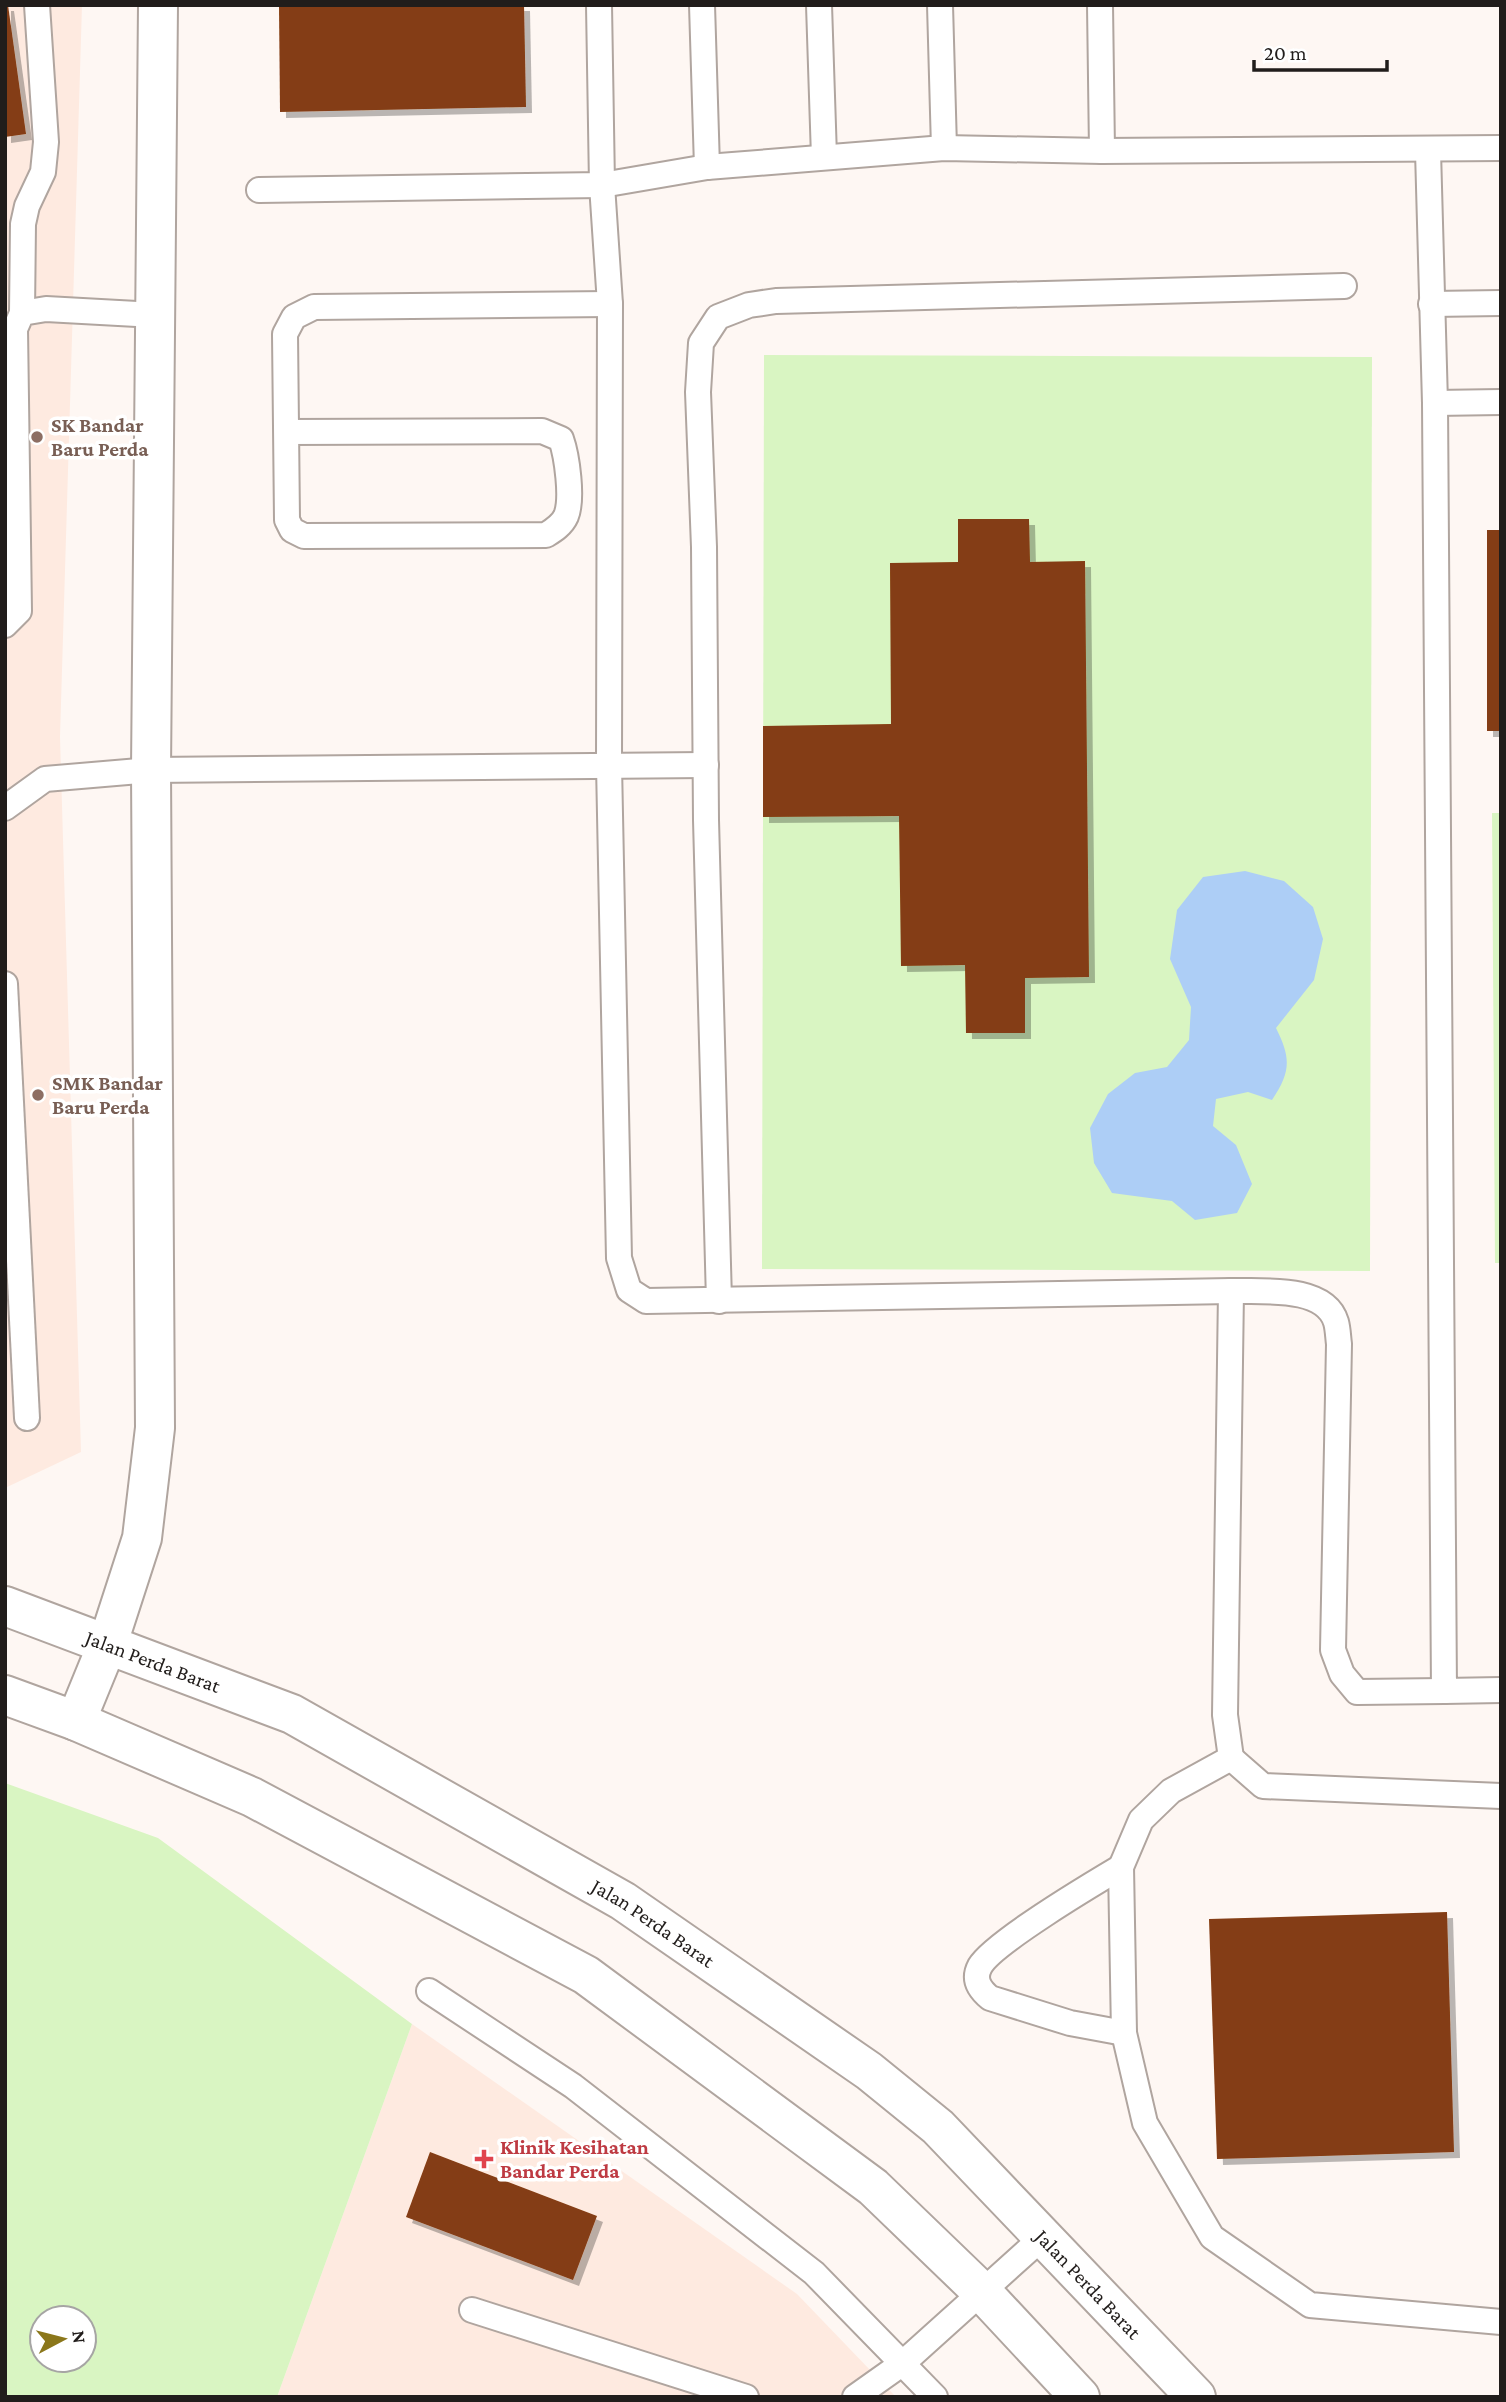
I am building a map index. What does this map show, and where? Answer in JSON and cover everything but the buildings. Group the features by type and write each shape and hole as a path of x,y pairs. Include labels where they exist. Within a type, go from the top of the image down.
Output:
{"street":[{"path":"75,1721 108,1643 142,1538 155,1428 151,770 158,5"},
{"name":"Jalan Perda Barat","path":"5,1606 292,1714 623,1901 869,2071 938,2127 1196,2397"},
{"path":"5,1695 75,1721 252,1797 586,1975 873,2187 983,2293 1080,2397"}],"lane":[{"path":"5,625 19,611 15,329 22,313 14,272 27,206 43,172 46,142 37,5"},
{"path":"599,5 602,185 610,304 609,765 619,1258 629,1290 646,1301 1231,1291 1294,1293 1320,1302 1336,1320 1339,1344 1333,1650 1342,1674 1357,1692 1501,1690"},
{"path":"702,5 707,167"},
{"path":"819,5 824,157"},
{"path":"940,5 944,148"},
{"path":"1100,5 1102,151"},
{"path":"259,190 602,185 707,167 944,148 1102,151 1501,148"},
{"path":"1428,150 1435,403 1444,1691"},
{"path":"719,1301 706,765 704,547 698,392 701,343 718,317 749,305 776,302 1344,286"},
{"path":"1431,304 1501,303"},
{"path":"287,432 542,431 561,439 567,455 568,513 562,524 547,535 304,536 292,530 286,520 285,334 294,317 314,307 610,304"},
{"path":"22,313 46,309 155,315"},
{"path":"1435,403 1501,402"},
{"path":"5,808 46,779 151,770 706,765"},
{"path":"5,984 27,1418"},
{"path":"1231,1291 1225,1715 1231,1758 1263,1786 1501,1796"},
{"path":"1231,1758 1171,1791 1141,1820 1121,1867 1124,2033 1145,2123 1212,2237 1310,2305 1501,2322"},
{"path":"1121,1867 1012,1938 981,1965 976,1978 981,1991 990,1998 1070,2023 1124,2033"},
{"path":"429,1991 573,2086 814,2273 935,2397"},
{"path":"855,2397 902,2363 1044,2236"},
{"path":"472,2310 746,2397"}],"shaded area":[{"path":"8,5 82,5 60,737 81,1452 5,1488 5,137 26,134"},
{"name":"Klinik Kesihatan Bandar Perda","path":"412,2024 797,2294 896,2397 277,2397"}],"green space":[{"path":"764,355 1372,357 1370,1271 762,1269"},
{"path":"1492,813 1501,813 1501,1263 1495,1263"},
{"path":"5,1783 158,1838 412,2024 277,2397 5,2397"}],"water":[{"path":"1245,871 1284,881 1313,907 1323,939 1314,980 1276,1028 1287,1065 1283,1081 1272,1100 1248,1092 1216,1099 1213,1126 1236,1145 1252,1184 1237,1213 1195,1220 1172,1201 1112,1193 1094,1163 1090,1128 1108,1094 1135,1073 1167,1067 1189,1040 1191,1007 1170,959 1177,910 1203,877"}],"place":[{"name":"SK Bandar Baru Perda","path":"37,437"},
{"name":"SMK Bandar Baru Perda","path":"38,1095"},
{"name":"Klinik Kesihatan Bandar Perda","path":"484,2159"}]}
